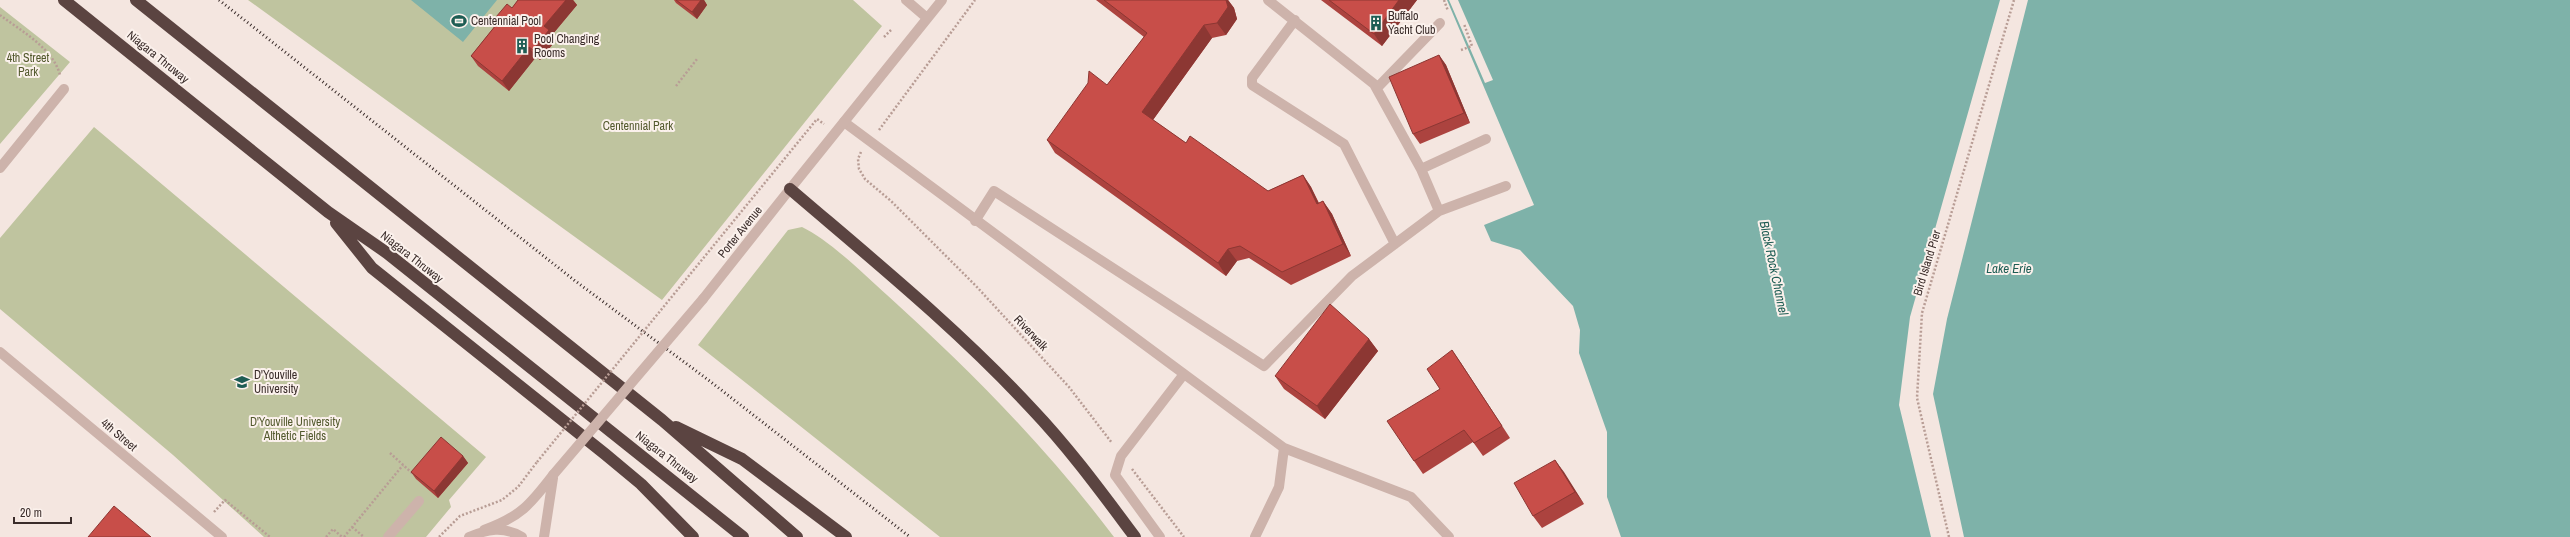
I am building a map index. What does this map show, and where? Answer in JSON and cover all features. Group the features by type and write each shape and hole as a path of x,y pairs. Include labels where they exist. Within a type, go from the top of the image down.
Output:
{"highway":[{"name":"Niagara Thruway","path":"64,0 328,212 387,253 743,537"},
{"name":"Niagara Thruway","path":"136,0 662,420 797,537"},
{"path":"790,189 886,271 971,347 1032,409 1079,462 1135,537"},
{"path":"328,212 372,268 641,484 693,537"},
{"path":"662,420 742,460 846,537"}],"street":[{"path":"906,0 927,18"},
{"name":"Porter Avenue","path":"469,537 513,518 536,497 703,299 942,0"},
{"path":"1268,0 1367,76 1377,88 1421,169 1439,212"},
{"path":"1295,20 1252,78 1252,85 1344,144 1396,244"},
{"path":"1377,88 1440,24"},
{"path":"0,168 64,89"},
{"path":"844,122 975,221 1284,448 1411,497 1449,537"},
{"path":"1421,169 1486,139"},
{"path":"975,221 994,191 1264,366 1352,276 1439,212 1506,186"},
{"name":"4th Street","path":"0,352 222,537"},
{"path":"1160,537 1115,475 1122,456 1184,374"},
{"path":"1255,537 1279,487 1284,448"},
{"path":"544,537 553,475"},
{"path":"388,537 419,501"},
{"name":"Porter Avenue","path":"484,530 500,529 522,537"}],"path":[{"path":"877,132 975,0"},
{"name":"Bird Island Pier","path":"1949,537 1917,398 1922,313 2014,0"},
{"path":"0,15 49,55 59,71 64,89"},
{"path":"1461,50 1472,46 1464,24"},
{"path":"884,37 891,30"},
{"path":"676,86 697,59"},
{"path":"439,537 460,516 502,500 518,487 817,119 820,121"},
{"name":"Riverwalk","path":"860,153 859,168 865,179 891,201 976,286 1069,387 1184,537"},
{"path":"390,453 414,474"},
{"path":"326,537 333,529 343,537 403,464"},
{"path":"214,513 225,500 270,537"},
{"path":"352,527 364,537"}],"green space":[{"name":"Centennial Park","path":"248,0 853,0 882,26 662,300"},
{"name":"4th Street Park","path":"0,7 70,62 0,144"},
{"name":"D'Youville University Althetic Fields","path":"94,127 486,457 449,500 451,507 426,537 264,537 173,455 0,309 0,238"},
{"path":"802,227 835,249 918,323 948,352 1006,410 1062,472 1114,537 940,537 698,345 788,230"}],"water":[{"name":"Centennial Pool","path":"411,0 497,0 463,42"},
{"name":"Lake Erie","path":"1447,0 2570,0 2570,537 1621,537 1607,497 1607,432 1579,353 1580,330 1573,306 1520,250 1491,241 1484,225 1534,205"}],"pier":[{"path":"1449,0 1458,0 1493,80 1485,83"},
{"path":"2000,0 2028,0 1947,319 1933,394 1964,537 1931,537 1899,405 1910,317"}],"building":[{"name":"Pool Changing Rooms","path":"518,0 566,0 544,26 549,30 533,50 529,47 502,81 471,56 500,20 496,17 507,4 512,8"},
{"path":"676,0 701,0 692,12"},
{"path":"1104,0 1226,0 1228,7 1217,23 1204,25 1142,112 1186,143 1190,136 1268,191 1303,175 1317,204 1323,201 1343,244 1282,272 1240,246 1228,249 1218,263 1047,140 1088,83 1089,71 1107,85 1147,33"},
{"path":"1329,0 1399,0 1374,34"},
{"path":"1439,55 1464,113 1413,134 1389,77"},
{"path":"1330,304 1369,339 1317,406 1275,376"},
{"path":"1452,350 1502,426 1474,443 1464,430 1414,461 1387,421 1440,389 1427,369"},
{"path":"441,437 463,456 434,491 411,472"},
{"path":"1555,460 1575,492 1533,516 1514,483"},
{"path":"114,506 151,537 88,537"}],"railway":[{"path":"219,0 574,280 711,382 910,537"}],"place":[{"name":"Centennial Pool","path":"459,21"},
{"name":"Buffalo Yacht Club","path":"1376,23"},
{"name":"Pool Changing Rooms","path":"522,46"},
{"name":"D'Youville University","path":"242,382"}],"water label":[{"name":"Black Rock Channel","path":"1774,268"}]}
